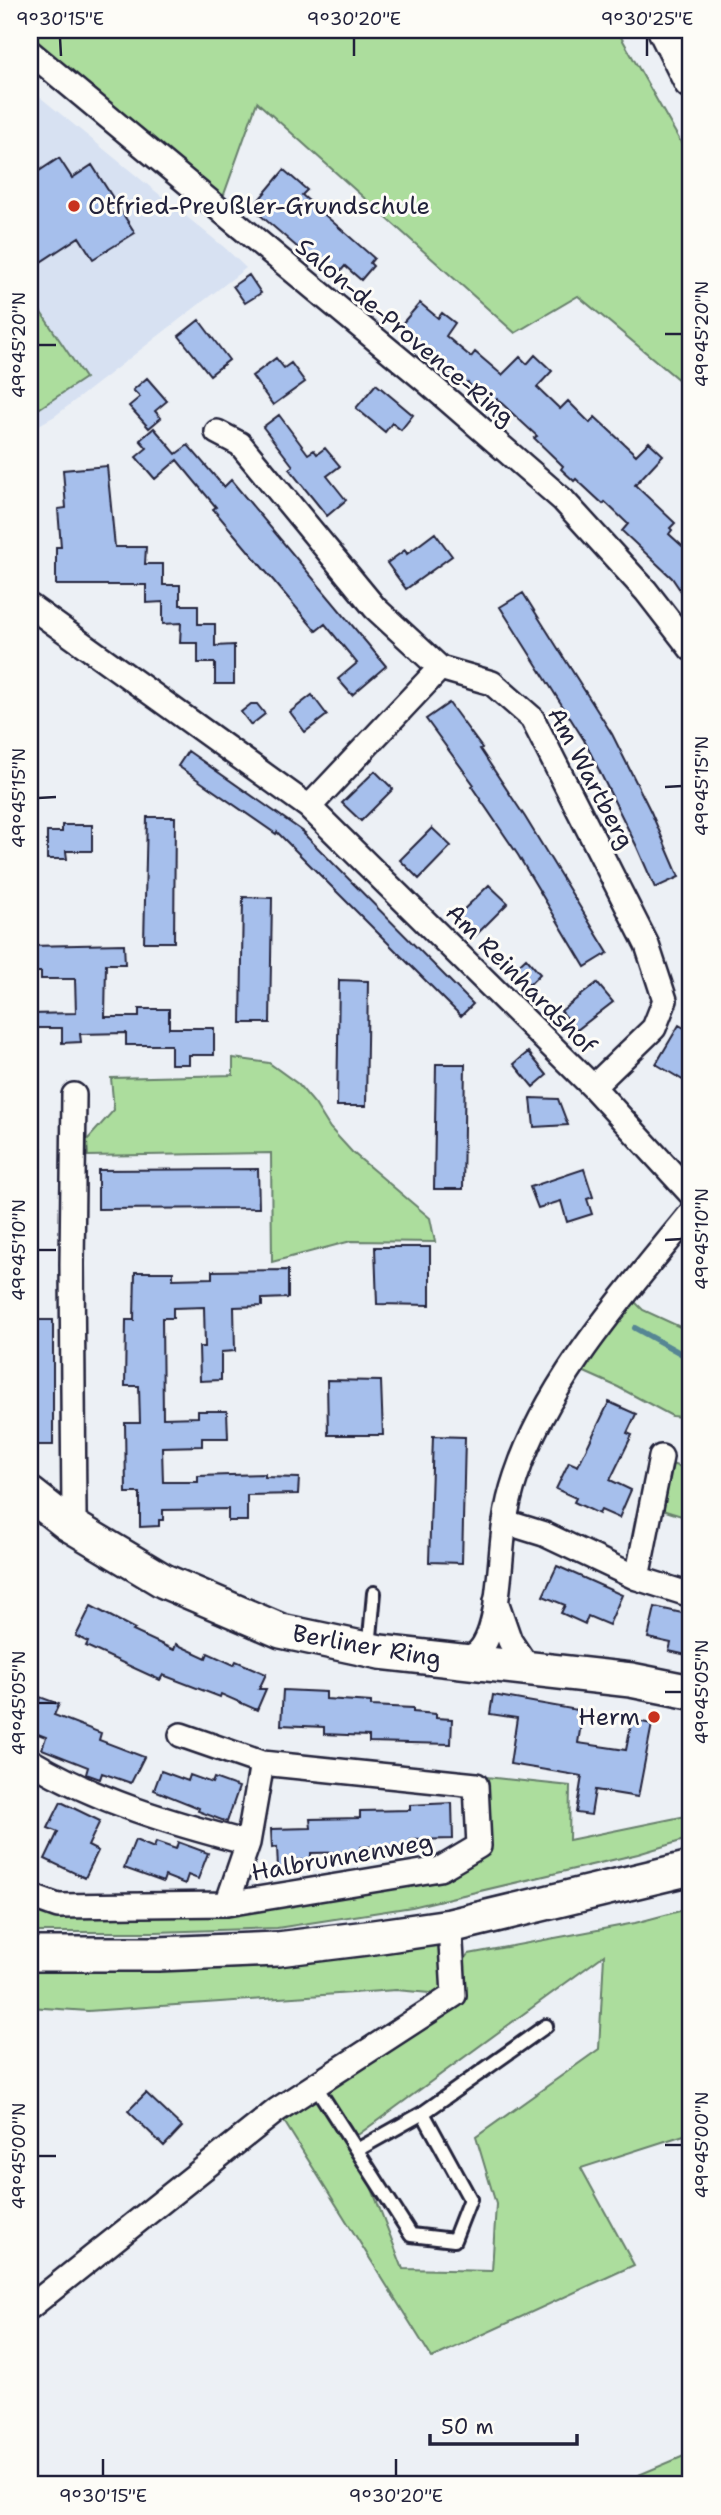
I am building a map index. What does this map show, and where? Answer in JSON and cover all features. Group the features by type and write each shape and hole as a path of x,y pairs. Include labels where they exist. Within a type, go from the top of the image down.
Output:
{"main road":[{"path":"665,30 691,82"},
{"name":"Berliner Ring","path":"30,1494 67,1523 164,1581 281,1631 369,1649 631,1680 691,1692"},
{"path":"30,1954 158,1954 278,1949 450,1926 691,1868"}],"street":[{"name":"Salon-de-Provence-Ring","path":"30,52 426,381 563,500 646,591 691,649"},
{"name":"Am Wartberg","path":"217,432 240,444 375,608 440,668 492,683 532,718 647,945 665,1000 654,1028 593,1087"},
{"name":"Am Reinhardshof","path":"30,606 309,807 593,1087 691,1194"},
{"path":"309,807 440,668"},
{"path":"67,1523 74,1514 74,1095"},
{"path":"460,1661 479,1651 490,1628 496,1601 505,1522 516,1476 534,1433 568,1369 691,1213"},
{"path":"637,1578 661,1457"},
{"path":"505,1522 544,1534 637,1578 691,1595"},
{"path":"496,1601 510,1641 528,1668"},
{"name":"Halbrunnenweg","path":"30,1896 58,1906 227,1904 440,1869 479,1846 477,1785 262,1763 181,1735"},
{"name":"Halbrunnenweg","path":"30,1761 60,1779 154,1818 248,1843"},
{"name":"Halbrunnenweg","path":"227,1904 248,1843 262,1763"},
{"path":"30,2306 277,2109 453,1995 450,1926"}],"lane":[{"path":"369,1649 374,1593"},
{"path":"357,2150 424,2113 546,2026"},
{"path":"315,2085 411,2235 454,2240 470,2199 424,2113"}],"shaded area":[{"path":"30,89 246,268 55,416 30,430"}],"green space":[{"path":"30,30 617,30 691,160 691,390 578,296 515,333 257,102 222,200 30,42"},
{"path":"38,308 85,378 37,410 30,400 30,313"},
{"path":"233,1058 269,1063 298,1084 330,1128 352,1152 430,1218 435,1242 351,1241 272,1262 271,1153 88,1156 87,1140 114,1110 111,1078 233,1075"},
{"path":"627,1294 643,1310 691,1332 691,1418 672,1416 571,1366"},
{"path":"669,1463 691,1471 691,1519 659,1509"},
{"path":"477,1776 570,1786 569,1840 691,1815 691,1838 638,1854 412,1907 277,1928 30,1932 30,1909 58,1906 227,1904 440,1869 479,1846"},
{"path":"691,1908 691,2148 684,2135 581,2168 634,2265 432,2358 277,2110 452,1995 396,1990 88,2011 30,2007 30,1954 450,1926 454,1995 466,1992 460,1966 469,1954 635,1923","holes":["604,1955 599,2049 476,2137 496,2204 492,2271 403,2269 351,2140"]},
{"path":"691,2453 691,2485 615,2485"}],"building":[{"name":"Otfried-Preußler-Grundschule","path":"59,158 72,178 92,165 135,233 93,259 79,237 39,263 30,249 30,177"},
{"path":"284,170 307,190 302,195 374,258 370,263 373,266 361,280 345,266 334,279 260,215 265,209 257,202"},
{"path":"249,275 261,293 245,303 233,286"},
{"path":"420,303 438,318 442,313 455,323 446,336 471,357 475,352 502,375 520,357 527,364 535,355 552,371 537,387 560,409 568,401 590,423 595,417 636,455 649,442 663,455 635,485 675,523 669,534 691,554 684,565 691,573 691,606 672,578 622,531 628,524 605,502 603,504 561,469 563,466 534,438 537,436 497,399 491,406 467,382 463,386 410,342 414,338 400,326"},
{"path":"199,320 229,360 210,375 179,336"},
{"path":"276,358 284,368 291,363 305,382 273,405 252,376"},
{"path":"147,378 167,401 155,411 161,418 149,428 129,406 140,397 133,390"},
{"path":"376,384 413,415 401,430 392,423 385,432 356,408"},
{"path":"279,415 308,454 314,450 317,454 325,448 340,466 327,476 346,500 327,516 289,469 293,466 263,427"},
{"path":"154,428 176,454 188,445 224,487 231,480 386,666 352,695 338,679 357,663 325,624 316,631 213,509 216,507 177,460 155,479 136,457 147,448 140,440"},
{"path":"107,466 115,547 146,547 145,564 163,564 163,585 180,585 180,605 198,605 198,624 215,624 215,646 234,645 234,684 215,684 215,663 198,663 198,643 180,643 181,623 163,624 163,602 146,603 146,585 56,585 56,547 61,547 58,509 66,508 63,470"},
{"path":"435,533 452,556 406,589 387,563 405,550 407,554"},
{"path":"523,593 612,734 651,812 679,877 655,888 584,740 500,607"},
{"path":"312,695 327,715 305,732 290,712"},
{"path":"449,703 482,748 480,749 608,953 585,967 518,855 472,787 474,785 426,719"},
{"path":"251,704 257,704 265,714 251,725 241,712"},
{"path":"188,751 305,833 473,1004 461,1016 277,832 276,834 178,766"},
{"path":"375,771 393,789 361,821 342,803"},
{"path":"147,817 175,817 174,942 144,942"},
{"path":"62,825 92,825 92,851 66,851 67,859 47,859 47,832 62,832"},
{"path":"432,828 451,846 419,879 400,860"},
{"path":"489,885 508,903 475,936 456,917"},
{"path":"243,897 272,898 270,1023 241,1023"},
{"path":"124,944 125,964 106,964 105,1017 139,1017 139,1009 169,1009 169,1028 214,1028 214,1055 189,1055 189,1064 171,1064 171,1045 126,1045 126,1033 80,1034 81,1042 62,1043 62,1028 30,1028 30,1014 76,1013 75,979 41,979 41,972 30,972 30,946"},
{"path":"526,958 540,974 529,985 514,969"},
{"path":"339,980 368,981 366,1106 337,1106"},
{"path":"597,983 613,1002 577,1030 561,1011"},
{"path":"679,1025 691,1032 691,1085 656,1064"},
{"path":"528,1052 547,1075 533,1087 514,1064"},
{"path":"436,1064 465,1064 463,1189 434,1189"},
{"path":"531,1098 558,1099 568,1125 534,1127"},
{"path":"258,1169 259,1208 98,1209 98,1170"},
{"path":"584,1169 593,1197 587,1199 592,1214 567,1222 561,1201 538,1208 530,1187"},
{"path":"375,1247 430,1247 430,1305 377,1304"},
{"path":"288,1270 288,1298 262,1299 262,1306 234,1307 235,1351 221,1352 221,1380 200,1381 199,1347 205,1347 204,1307 173,1308 173,1318 162,1318 163,1418 198,1417 198,1411 227,1411 228,1438 202,1438 202,1446 162,1447 163,1482 198,1482 198,1476 265,1474 265,1477 299,1478 298,1494 247,1495 247,1521 228,1521 228,1509 163,1510 163,1520 159,1520 159,1526 140,1527 140,1493 126,1493 125,1423 140,1423 139,1386 125,1386 126,1320 134,1320 135,1272 173,1272 173,1279 212,1278 212,1271"},
{"path":"30,1320 53,1320 53,1445 30,1445"},
{"path":"327,1380 381,1381 383,1435 328,1435"},
{"path":"609,1402 636,1414 627,1433 632,1435 610,1480 631,1490 619,1518 601,1510 599,1514 574,1502 576,1498 556,1489 569,1462 578,1466"},
{"path":"433,1436 465,1437 462,1563 429,1562"},
{"path":"557,1566 622,1595 609,1625 588,1616 585,1624 561,1613 565,1605 543,1596"},
{"path":"91,1606 135,1629 133,1631 174,1650 176,1644 206,1658 208,1653 234,1665 236,1661 266,1674 259,1689 266,1689 257,1710 221,1694 220,1697 163,1675 160,1680 86,1646 88,1642 76,1636"},
{"path":"655,1607 691,1615 691,1656 669,1651 671,1643 648,1638"},
{"path":"283,1690 326,1692 326,1699 371,1702 371,1706 413,1708 413,1712 452,1719 451,1744 369,1742 369,1736 324,1734 324,1727 281,1725"},
{"path":"493,1695 583,1711 578,1743 626,1750 632,1720 652,1724 638,1797 595,1790 591,1815 576,1813 582,1776 510,1764 517,1718 490,1714"},
{"path":"30,1697 39,1701 40,1697 59,1704 54,1715 101,1733 99,1740 144,1757 131,1783 102,1773 100,1779 86,1774 88,1767 42,1749 46,1737 30,1731"},
{"path":"161,1771 188,1781 190,1775 212,1783 214,1778 239,1787 227,1822 154,1790"},
{"path":"61,1802 100,1821 88,1846 98,1851 85,1878 45,1859 58,1832 48,1828"},
{"path":"452,1803 453,1839 411,1840 411,1845 361,1847 361,1852 311,1853 311,1860 294,1860 295,1867 278,1868 277,1847 272,1848 271,1829 311,1828 310,1819 360,1818 360,1811 410,1810 410,1805"},
{"path":"135,1840 154,1848 156,1842 176,1849 178,1842 208,1853 198,1879 188,1875 185,1884 165,1876 163,1882 124,1868"},
{"path":"146,2093 182,2127 164,2146 128,2111"}],"waterway":[{"path":"635,1328 691,1359"}],"place":[{"name":"Otfried-Preußler-Grundschule","path":"74,206"},
{"name":"Herm","path":"654,1717"}]}
